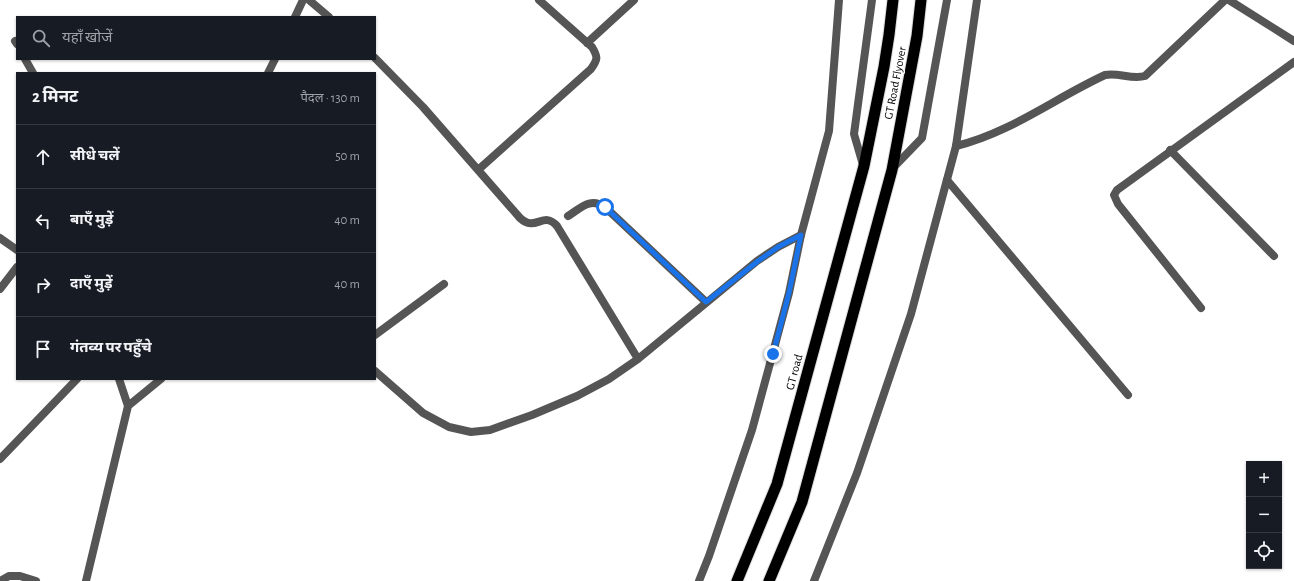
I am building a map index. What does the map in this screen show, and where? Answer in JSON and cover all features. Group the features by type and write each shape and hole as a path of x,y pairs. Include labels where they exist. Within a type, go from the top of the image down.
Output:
{"highway":[{"name":"GT Road Flyover","path":"864,166 884,67 893,0"},
{"name":"GT Road Flyover","path":"892,170 917,36 921,0"},
{"name":"GT road","path":"738,581 777,484 864,166"},
{"path":"769,581 802,502 892,170"}],"street":[{"path":"295,16 303,0"},
{"path":"309,0 328,16"},
{"path":"478,170 591,69 597,61 597,55 592,47 539,0"},
{"path":"588,43 634,0"},
{"path":"699,581 752,430 789,293 801,235 829,131 839,0"},
{"path":"864,166 854,134 872,0"},
{"path":"892,170 922,138 948,0"},
{"path":"814,581 857,473 911,314 956,146 977,0"},
{"path":"956,146 974,142 1014,124 1105,75 1115,74 1137,77 1145,76 1225,0"},
{"path":"1229,0 1294,41"},
{"path":"376,59 423,107 524,223 530,224 549,220 557,226 638,359"},
{"path":"26,60 32,72"},
{"path":"268,72 274,60"},
{"path":"1201,308 1118,204 1114,195 1117,190 1170,150 1294,62"},
{"path":"1170,150 1274,256"},
{"path":"947,180 1128,395"},
{"path":"568,216 586,204 599,203 706,302"},
{"path":"376,372 423,413 449,427 471,432 490,430 532,415 577,396 608,379 638,359 758,261 778,247 801,235"},
{"path":"0,238 16,249"},
{"path":"0,289 16,268"},
{"path":"376,334 444,284"},
{"path":"0,458 76,380"},
{"path":"86,581 128,406 119,380"},
{"path":"128,406 160,380"},
{"path":"0,581 9,576 20,576 36,581"}],"route":[{"path":"605,207 706,302 758,261 778,247 801,235 789,293 773,354"}]}
